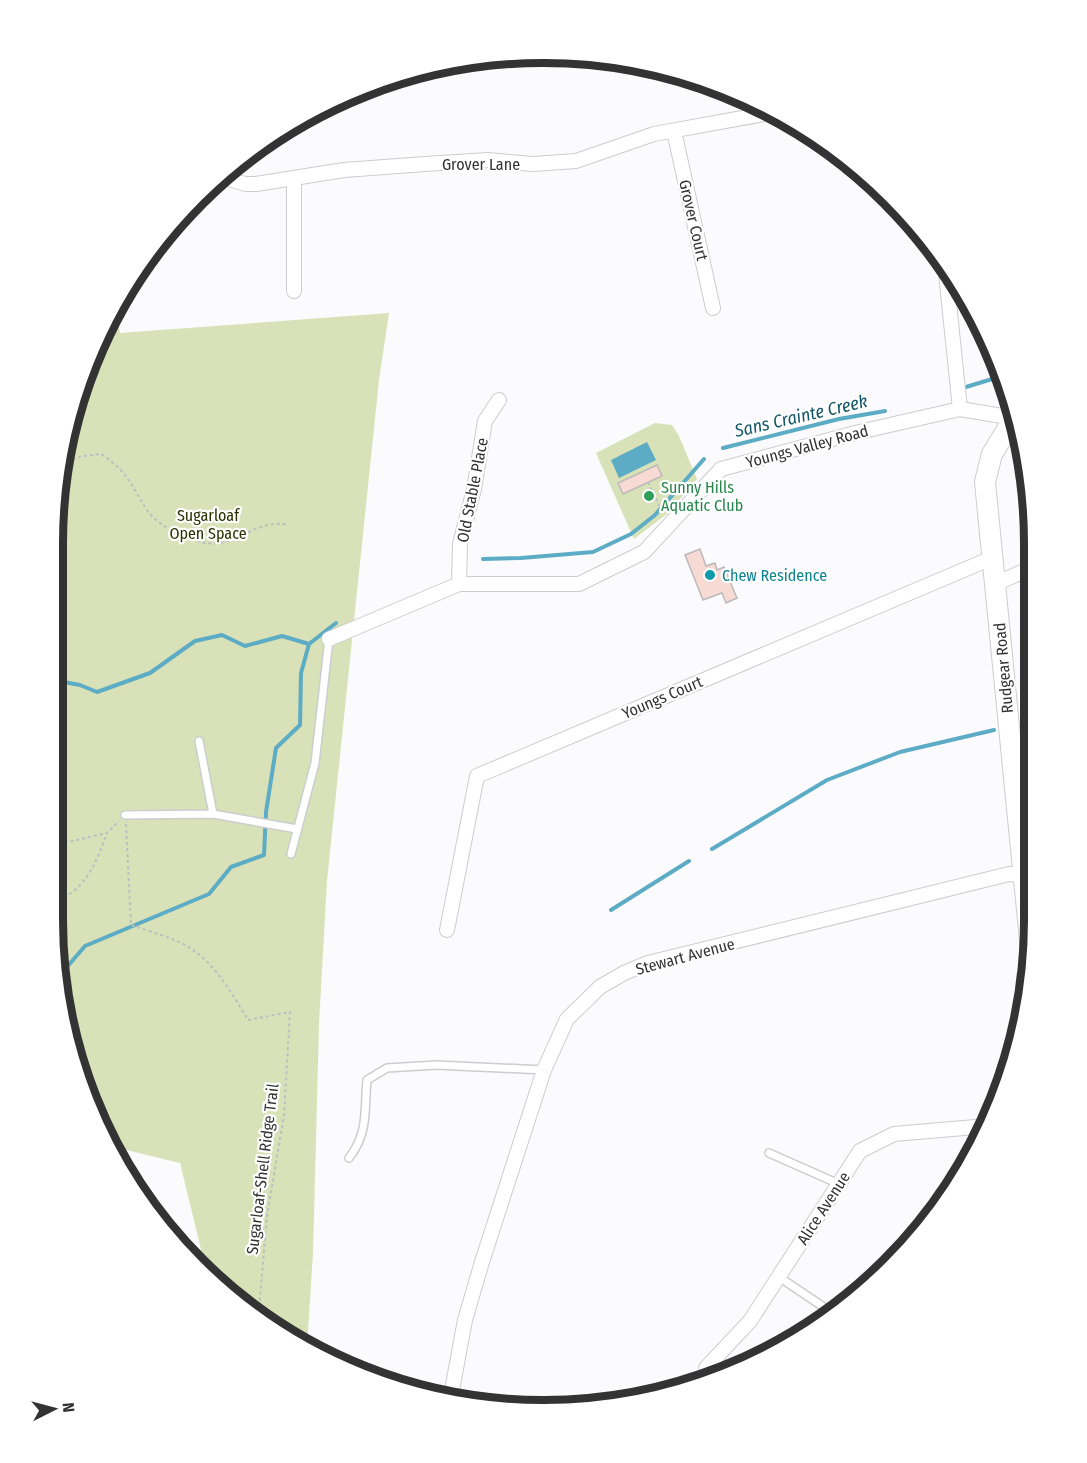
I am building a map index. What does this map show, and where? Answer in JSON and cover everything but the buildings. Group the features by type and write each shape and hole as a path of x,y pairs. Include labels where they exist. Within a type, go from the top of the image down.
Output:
{"street":[{"name":"Grover Lane","path":"230,179 245,184 294,180 344,170 488,160 533,164 576,161 654,134 760,115"},
{"name":"Grover Court","path":"674,131 714,308"},
{"path":"294,180 294,291"},
{"path":"947,283 960,409"},
{"name":"Old Stable Place","path":"459,584 460,544 474,489 485,421 499,400"},
{"name":"Youngs Valley Road","path":"329,639 459,584 579,584 644,552 721,470 859,432 960,409 1007,417"},
{"name":"Rudgear Road","path":"1009,425 992,454 985,482 1024,841"},
{"name":"Youngs Court","path":"447,930 477,776 992,558"},
{"path":"995,584 1024,571"},
{"name":"Stewart Avenue","path":"452,1391 465,1320 544,1070 567,1019 600,987 624,973 660,960 1009,874 1024,876"},
{"name":"Alice Avenue","path":"706,1368 750,1321 860,1151 894,1134 976,1127"}],"lane":[{"path":"291,854 315,764 329,639"},
{"path":"199,741 213,814"},
{"path":"125,815 213,814 297,829"},
{"path":"349,1158 358,1146 364,1131 367,1080 387,1068 436,1065 544,1070"},
{"path":"769,1153 839,1184"},
{"path":"779,1277 825,1308"}],"path":[{"path":"70,460 101,454 125,474 147,511 157,522 200,543 218,544 250,530 276,523 289,525"},
{"path":"648,482 664,512"},
{"path":"63,899 68,897 94,868 107,833 125,815"},
{"name":"Sugarloaf-Shell Ridge Trail","path":"125,815 131,925 184,944 202,956 235,998 248,1020 290,1012 284,1115 267,1216 260,1307"},
{"path":"63,841 68,842 107,833"}],"green space":[{"path":"547,63 441,75 481,67"},
{"name":"Sugarloaf Open Space","path":"389,313 379,380 327,881 319,1024 313,1253 308,1338 251,1301 203,1258 180,1163 121,1149 100,1103 79,1044 67,982 63,920 63,544 67,481 79,419 100,360 118,322 120,333"},
{"name":"Sunny Hills Aquatic Club","path":"655,423 672,425 697,479 667,514 634,539 596,453"}],"water":[{"path":"647,442 656,460 619,478 611,460"}],"waterway":[{"name":"Sans Crainte Creek","path":"966,387 994,378"},
{"name":"Sans Crainte Creek","path":"723,448 839,419 885,411"},
{"name":"Sans Crainte Creek","path":"483,559 593,552 631,534 655,515 704,459"},
{"name":"Sans Crainte Creek","path":"63,682 80,685 97,692 150,673 195,641 222,635 245,646 282,636 309,644 336,623"},
{"path":"66,968 85,946 209,894 231,867 264,855 266,812 276,748 300,725 301,673 309,644"},
{"path":"712,849 827,780 900,752 994,730"},
{"path":"611,910 689,861"}],"place":[{"name":"Sunny Hills Aquatic Club","path":"649,496"},
{"name":"Chew Residence","path":"710,575"}]}
